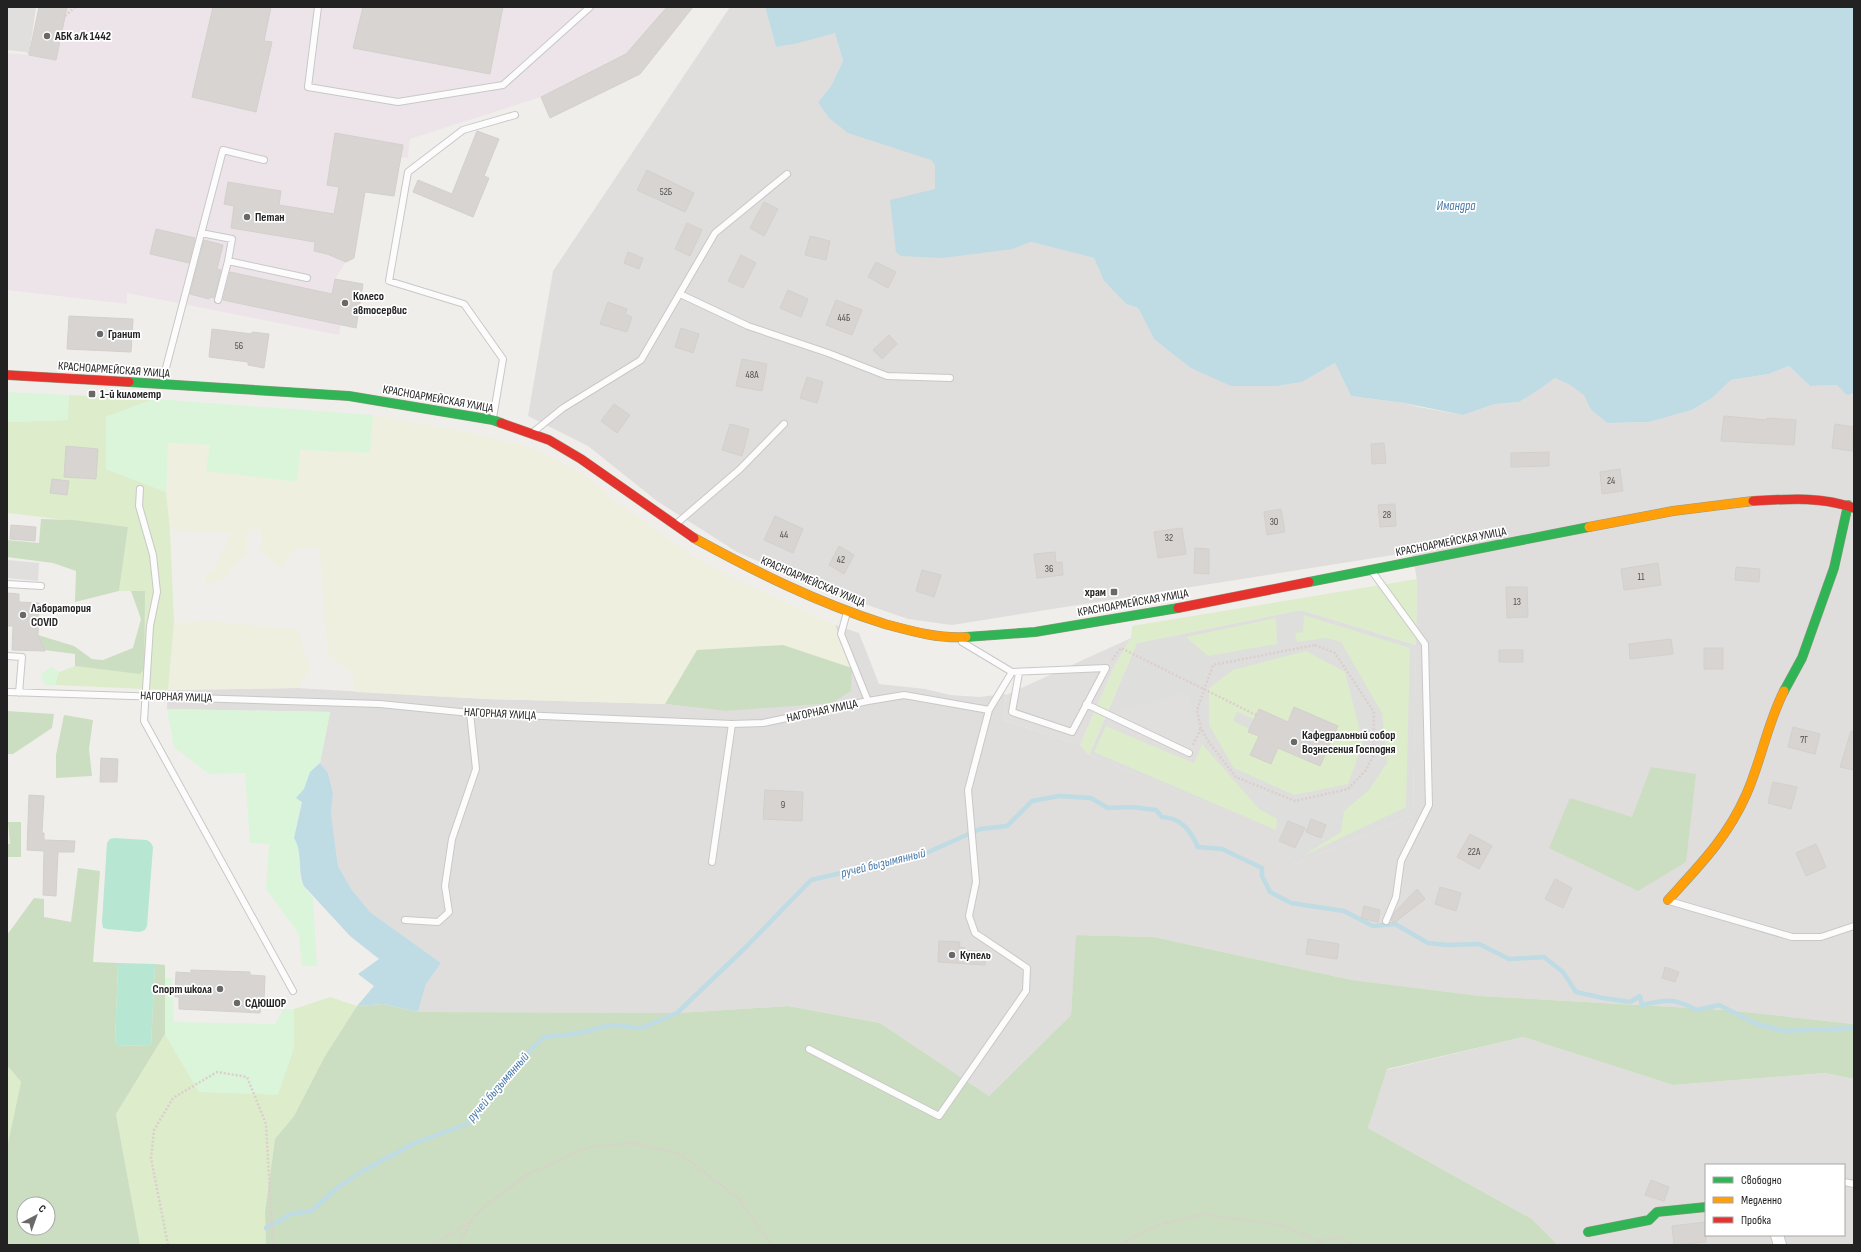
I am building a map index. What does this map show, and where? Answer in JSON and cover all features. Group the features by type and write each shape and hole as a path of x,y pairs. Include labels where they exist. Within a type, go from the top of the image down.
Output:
{"street":[{"name":"КРАСНОАРМЕЙСКАЯ УЛИЦА","path":"7,375 349,396 493,420 549,440 581,459 690,536 756,572 847,612 910,631 956,638 1034,632 1195,605 1370,569 1673,511 1717,504 1807,497 1852,504"},
{"path":"1668,900 1709,856 1732,824 1747,793 1762,746 1781,697 1802,658 1834,568 1852,504"},
{"path":"1588,1232 1649,1220 1657,1212 1705,1207"}],"lane":[{"path":"318,7 308,87 398,102 503,85 590,7"},
{"path":"493,420 503,359 464,304 389,281 408,172 463,130 515,115"},
{"path":"162,385 222,150 264,160"},
{"path":"531,434 563,408 641,360 715,232 787,174"},
{"path":"201,233 232,239 218,300"},
{"path":"228,261 307,278"},
{"path":"680,294 748,326 828,353 887,376 950,378"},
{"path":"674,525 740,468 784,424"},
{"path":"140,489 139,506 153,555 157,592 150,626 144,721 293,991"},
{"path":"1370,569 1425,644 1429,805 1401,861 1396,896 1386,921"},
{"path":"7,584 41,586"},
{"path":"847,612 841,634 868,701"},
{"path":"956,638 1012,672 1019,673 1106,668"},
{"path":"7,656 22,656 19,693"},
{"path":"1019,673 1012,712 1072,732 1106,668"},
{"path":"809,1049 939,1116 1026,991 1027,968 975,933 969,916 976,882 968,790 989,710 1012,672"},
{"name":"НАГОРНАЯ УЛИЦА","path":"7,692 380,704 470,713 732,724 763,723 904,695 989,710"},
{"path":"1086,704 1189,753"},
{"path":"405,920 438,922 449,912 445,886 452,839 476,769 470,713"},
{"path":"712,862 732,724"},
{"path":"1668,900 1792,937 1820,937 1854,926"}],"path":[{"path":"65,16 75,7"},
{"path":"1315,645 1335,653 1374,712 1373,756 1366,770 1348,789 1295,801 1236,777 1208,741 1201,728 1197,710 1205,690 1213,665 1315,645"},
{"path":"1106,668 1121,648 1256,715"},
{"path":"1189,753 1201,728"},
{"path":"168,1245 151,1158 154,1130 173,1098 217,1072 247,1077 266,1124 273,1245"},
{"path":"433,1245 471,1221 485,1206 528,1174 589,1148 634,1143 680,1154 738,1198 772,1245"},
{"path":"1120,1245 1158,1225 1203,1214 1284,1226 1319,1241 1339,1238 1354,1245"},
{"path":"459,1245 471,1221"},
{"path":"1319,1241 1321,1245"}],"shaded area":[{"path":"7,7 36,7 29,55 26,52 7,50"},
{"path":"39,7 693,7 643,70 636,76 550,118 541,97 410,139 408,158 400,157 394,196 365,192 354,258 346,262 335,279 363,284 356,328 341,324 339,335 127,293 127,304 7,290 7,53 29,55"},
{"path":"730,7 765,7 776,47 795,44 835,32 843,61 831,86 818,102 931,160 935,166 935,189 1012,249 1031,242 1094,258 1104,281 1126,304 1138,308 1154,339 1231,386 1278,386 1302,382 1335,363 1351,396 1404,403 1463,415 1495,404 1519,402 1555,378 1570,385 1585,395 1591,410 1607,423 1649,422 1692,410 1712,398 1731,380 1769,374 1789,366 1810,386 1837,385 1847,394 1854,393 1854,1024 1727,1010 1480,996 1352,980 1154,937 1077,935 1071,1015 989,1096 880,1023 788,1006 677,1013 418,1012 426,984 441,963 370,912 352,890 338,866 331,813 333,793 328,773 320,763 330,712 167,709 168,690 296,688 487,699 665,704 725,711 852,668 835,625 859,633 879,684 925,689 950,695 979,697 1006,694 1003,720 1080,745 1089,755 1263,826 1295,864 1413,815 1417,580 1412,552 952,625 908,619 827,591 737,552 657,501 588,446 528,416 553,271"},
{"path":"7,560 39,563 38,581 7,578"},
{"path":"1301,610 1416,645 1413,815 1295,864 1262,826 1089,755 1137,643"},
{"path":"1131,638 1115,665 1080,745 1003,720 1006,695"},
{"path":"1188,692 1202,744 1194,763 1106,726 1111,712"},
{"path":"1523,1037 1673,1085 1825,1073 1854,1079 1854,1245 1558,1245 1532,1219 1368,1128 1386,1070"}],"green space":[{"path":"7,392 69,395 68,420 7,422"},
{"path":"69,395 154,399 106,417 106,469 166,492 170,530 174,623 168,690 55,685 59,672 75,666 140,673 145,591 119,591 128,527 7,513 7,422 67,420"},
{"path":"154,399 373,415 370,453 300,450 297,482 206,471 210,445 168,443 166,492 106,469 106,417"},
{"path":"373,415 472,433 529,447 563,463 588,478 619,504 697,559 735,579 835,625 852,668 783,645 697,650 665,704 487,699 355,692 353,674 328,654 319,547 294,549 280,569 261,551 262,529 247,529 247,553 221,582 206,584 205,573 214,570 232,533 170,530 166,492 168,443 210,445 206,471 297,482 300,450 369,453"},
{"path":"41,519 73,520 128,527 119,591 75,602 76,571 53,563 7,557 7,540 39,543"},
{"path":"1417,579 1416,645 1301,610 1137,643 1089,755 1080,745 1115,665 1131,638 1132,626"},
{"path":"131,591 145,591 144,669 140,674 75,666 75,654 44,650 38,635 74,646 92,659 103,660 133,648 141,619"},
{"path":"1304,615 1410,648 1406,807 1301,857 1341,832 1344,811 1368,791 1387,763 1382,713 1341,642 1326,638 1297,642 1295,633 1303,632"},
{"path":"1276,618 1277,644 1208,656 1186,637"},
{"path":"211,621 297,629 311,670 296,688 168,690 174,623"},
{"path":"783,645 852,668 851,691 832,703 725,711 665,704 697,650"},
{"path":"1306,651 1345,672 1363,743 1348,784 1294,795 1234,768 1209,725 1209,688 1233,670","holes":["1295,707 1338,727 1320,766 1278,748 1273,760 1269,763 1251,755 1259,736 1249,732 1250,729 1233,721 1237,712 1254,719 1259,709 1288,722"]},
{"path":"51,667 59,672 55,685 45,685 41,674"},
{"path":"167,709 330,712 320,763 310,772 304,789 294,838 298,845 300,878 313,898 317,966 302,966 299,934 266,889 269,844 250,843 245,773 209,774 174,747"},
{"path":"7,711 54,714 52,728 13,754 7,754"},
{"path":"64,715 93,720 89,749 92,776 56,778 56,755"},
{"path":"1106,726 1194,763 1202,744 1259,809 1277,819 1276,830 1094,752"},
{"path":"1651,767 1696,774 1686,862 1638,891 1549,848 1570,798 1632,817"},
{"path":"8,822 21,822 21,857 7,857 7,844 10,844"},
{"path":"110,839 147,840 153,847 147,926 145,930 140,932 103,928 102,922 107,843"},
{"path":"78,868 100,871 93,962 118,963 115,1045 151,1046 155,964 165,965 165,1034 116,1114 140,1245 7,1245 7,1148 21,1082 7,1065 7,935 34,898 44,899 44,917 71,922"},
{"path":"1076,935 1154,937 1352,980 1480,996 1727,1010 1854,1024 1854,1079 1825,1073 1673,1085 1523,1037 1387,1069 1368,1128 1532,1219 1558,1245 266,1245 265,1212 275,1139 294,1116 325,1056 357,1006 383,1004 418,1012 677,1013 788,1006 880,1023 989,1096 1071,1015"},
{"path":"118,963 155,964 151,1046 115,1045"},
{"path":"165,978 172,978 174,1022 275,1024 283,1009 294,1009 294,1048 278,1095 199,1092 165,1034"},
{"path":"330,997 357,1006 325,1056 294,1116 275,1139 265,1212 266,1245 140,1245 116,1114 165,1034 199,1092 294,1048 294,1009"},
{"path":"7,1065 21,1082 7,1148"}],"water":[{"name":"Имандра","path":"765,7 1854,7 1854,393 1847,395 1837,385 1810,386 1789,366 1769,374 1731,380 1712,398 1692,410 1649,422 1607,423 1591,410 1584,395 1570,385 1555,378 1519,402 1495,404 1463,415 1404,403 1351,396 1335,363 1302,382 1278,386 1231,386 1191,368 1154,339 1138,308 1126,304 1104,281 1094,258 1031,242 1013,249 942,258 901,256 896,252 890,200 935,189 935,166 931,160 848,133 829,118 818,102 831,86 843,61 835,33 795,44 776,47"},
{"path":"320,763 328,773 333,793 331,813 338,866 352,890 370,912 441,963 426,984 418,1012 383,1004 357,1006 374,986 358,974 379,959 350,936 304,886 297,843 294,838 302,802 296,798 304,789 310,772"}],"building":[{"name":"АБК а/к 1442","path":"39,7 67,7 56,60 29,55"},
{"path":"213,7 271,7 264,41 272,42 256,112 192,97"},
{"path":"363,7 503,7 490,74 353,48"},
{"path":"667,7 693,7 640,74 550,118 541,97 626,54"},
{"path":"477,131 499,139 484,176 489,178 473,217 413,192 418,180 452,194"},
{"path":"335,133 403,145 394,196 365,192 354,258 346,262 327,254 314,251 315,242 231,228 234,206 224,204 228,182 281,191 279,205 334,214 339,187 327,185"},
{"path":"647,170 694,193 685,212 637,190"},
{"path":"764,202 778,209 764,236 750,228"},
{"path":"687,223 702,230 690,256 675,249"},
{"path":"156,229 195,238 189,263 150,254"},
{"path":"810,236 830,241 826,260 805,255"},
{"path":"204,240 223,245 217,269 221,270 214,298 210,297 209,299 190,294"},
{"path":"628,252 643,258 639,269 624,263"},
{"path":"741,255 756,263 743,288 728,281"},
{"path":"876,262 896,272 888,288 868,277"},
{"path":"230,272 332,294 335,279 363,284 356,328 223,300"},
{"path":"788,290 808,299 801,317 780,308"},
{"path":"836,300 862,310 852,335 826,325"},
{"path":"608,302 627,309 625,314 632,317 627,332 600,324"},
{"name":"Гранит","path":"69,316 133,319 131,352 67,349"},
{"path":"681,328 699,334 693,353 675,347"},
{"path":"212,329 252,334 252,332 269,334 264,368 248,365 248,362 209,357"},
{"path":"889,335 897,344 882,359 873,350"},
{"path":"742,359 767,364 762,391 736,386"},
{"path":"807,377 823,382 817,403 800,398"},
{"path":"614,404 630,415 617,433 601,421"},
{"path":"1724,416 1767,420 1767,418 1796,420 1794,445 1721,441"},
{"path":"730,424 749,429 742,456 722,450"},
{"path":"1835,424 1854,427 1852,451 1832,448"},
{"path":"1384,443 1386,463 1372,464 1371,444"},
{"path":"66,446 98,449 96,479 64,477"},
{"path":"1549,452 1549,466 1511,467 1511,453"},
{"path":"1620,469 1623,491 1602,494 1600,472"},
{"path":"52,479 69,481 67,495 50,493"},
{"path":"1395,504 1396,526 1380,527 1378,505"},
{"path":"1281,509 1285,532 1267,535 1264,512"},
{"path":"775,516 803,529 793,553 764,540"},
{"path":"11,525 36,527 35,541 10,539"},
{"path":"1182,528 1186,554 1158,558 1154,532"},
{"path":"839,546 854,555 844,574 829,565"},
{"path":"1195,548 1209,549 1209,574 1194,573"},
{"path":"1055,552 1056,563 1062,562 1063,575 1037,578 1034,554"},
{"path":"1658,563 1661,585 1624,590 1621,569"},
{"path":"1736,567 1760,569 1759,582 1735,580"},
{"path":"922,570 941,575 934,597 916,591"},
{"path":"1506,587 1527,587 1528,617 1507,618"},
{"name":"Лаборатория COVID","path":"7,593 19,594 19,602 39,603 38,635 45,651 12,650 13,626 7,626"},
{"path":"1671,639 1673,654 1630,659 1629,644"},
{"path":"1704,648 1723,648 1723,669 1704,669"},
{"path":"1499,650 1523,650 1523,662 1499,662"},
{"name":"Кафедральный собор Вознесения Господня","path":"1294,707 1338,726 1320,766 1278,748 1271,764 1250,755 1259,736 1248,732 1259,709 1288,722"},
{"path":"1793,727 1820,734 1815,754 1788,747"},
{"path":"1851,731 1854,731 1854,770 1840,767"},
{"path":"101,758 118,759 117,782 100,782"},
{"path":"1773,782 1797,787 1791,809 1768,803"},
{"path":"765,790 803,792 802,821 763,819"},
{"path":"29,795 44,796 42,833 44,833 44,840 75,841 74,852 58,852 56,896 43,895 44,851 27,850"},
{"path":"1311,819 1326,825 1321,838 1306,832"},
{"path":"1288,821 1305,828 1295,848 1279,841"},
{"path":"1470,834 1492,846 1479,869 1457,857"},
{"path":"1816,844 1826,867 1806,876 1796,853"},
{"path":"1555,879 1572,888 1563,908 1545,899"},
{"path":"1440,887 1461,893 1456,911 1435,904"},
{"path":"1417,889 1425,899 1394,923 1391,920 1395,912"},
{"path":"1364,906 1380,910 1378,922 1361,918"},
{"path":"1308,939 1339,944 1337,959 1306,954"},
{"name":"Купель","path":"939,941 960,942 959,947 965,948 965,950 986,952 985,965 938,962"},
{"path":"1665,967 1679,972 1675,982 1662,978"},
{"name":"Спорт школа","path":"191,970 250,972 250,975 265,976 264,1000 261,1000 260,1013 179,1009 179,997 175,997 176,972 191,973"},
{"path":"1651,1180 1669,1187 1664,1201 1645,1195"},
{"path":"1705,1222 1706,1242 1674,1245 1672,1226"}],"waterway":[{"name":"ручей бызымянный","path":"266,1228 291,1214 311,1211 337,1188 364,1170 415,1143 467,1124 511,1069 544,1037 575,1034 611,1025 642,1028 677,1013 745,948 811,880 924,854 980,829 1007,826 1032,801 1059,796 1091,798 1108,808 1131,807 1156,810 1162,817 1180,822 1192,835 1198,847 1222,849 1262,868 1262,876 1270,892 1291,903 1344,911 1373,926 1395,924 1428,943 1448,945 1479,944 1509,959 1544,957 1563,972 1576,992 1630,1002 1640,996 1642,1005 1670,1001 1682,1003 1697,1010 1719,1005 1757,1024 1783,1031 1854,1028"}],"traffic: fast":[{"path":"129,382 349,396 493,420 501,423"},
{"path":"1784,691 1802,658 1834,568 1848,505"},
{"path":"1309,582 1589,527"},
{"path":"966,637 1035,632 1178,608"},
{"path":"1588,1232 1649,1220 1657,1212 1705,1207"}],"traffic: slow":[{"path":"1589,527 1673,511 1753,501"},
{"path":"694,538 811,597 860,616 925,634 946,637 966,637"},
{"path":"1668,900 1712,851 1730,825 1746,795 1773,717 1784,691"}],"traffic: jam":[{"path":"7,375 129,382"},
{"path":"501,423 549,440 581,459 694,538"},
{"path":"1753,501 1804,499 1841,504 1854,508"},
{"path":"1178,608 1309,582"}],"place":[{"name":"АБК а/к 1442","path":"47,36"},
{"name":"Петан","path":"247,217"},
{"name":"Колесо автосервис","path":"345,303"},
{"name":"Гранит","path":"100,334"},
{"name":"1-й километр","path":"92,394"},
{"name":"храм","path":"1114,592"},
{"name":"Лаборатория COVID","path":"23,615"},
{"name":"Кафедральный собор Вознесения Господня","path":"1294,742"},
{"name":"Купель","path":"952,955"},
{"name":"Спорт школа","path":"220,989"},
{"name":"СДЮШОР","path":"237,1003"}]}
